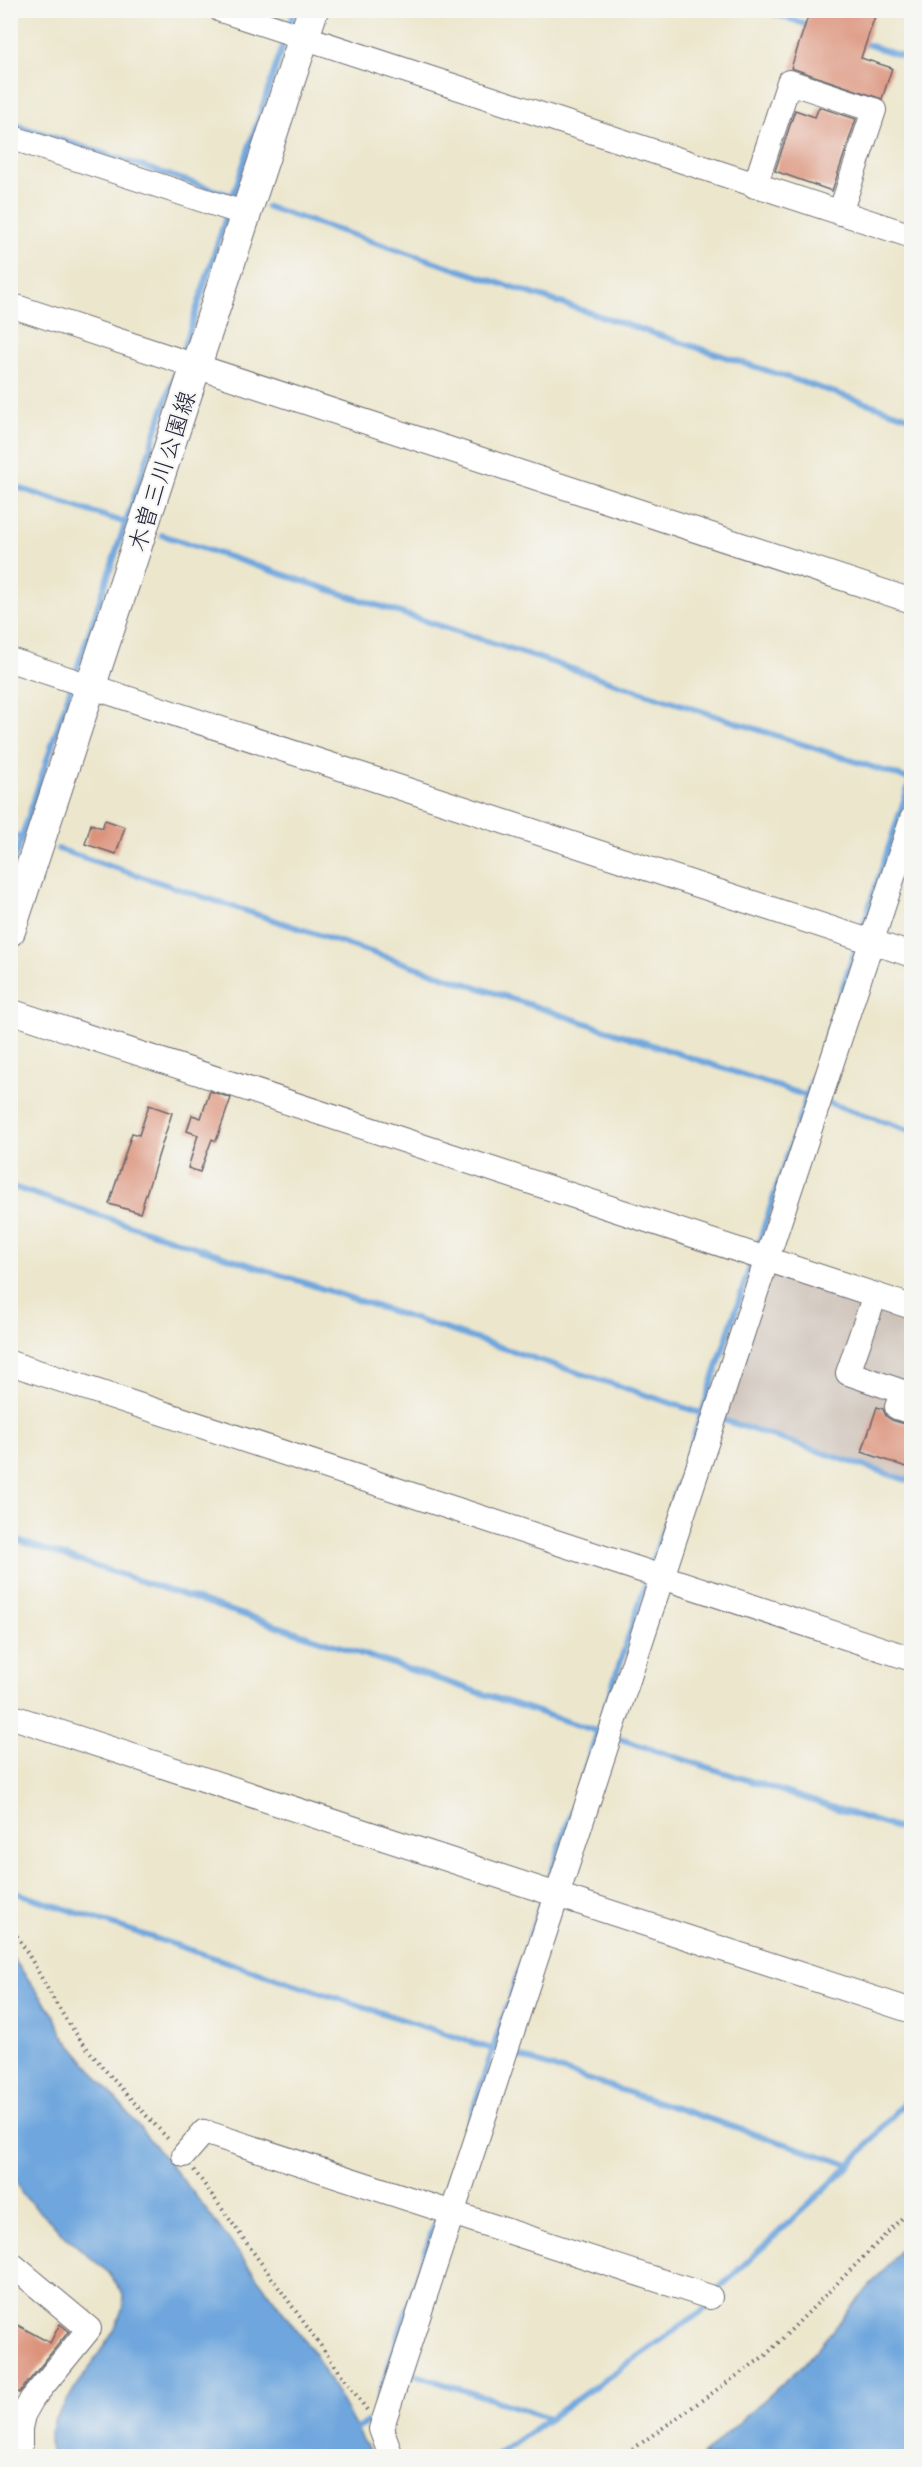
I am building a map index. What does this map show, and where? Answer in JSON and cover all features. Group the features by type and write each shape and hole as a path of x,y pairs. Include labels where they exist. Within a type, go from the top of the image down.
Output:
{"main road":[{"name":"木曽三川公園線","path":"10,932 309,24"}],"street":[{"path":"221,10 309,24 755,186 912,236"},
{"path":"755,186 789,82 800,85 874,110 840,213"},
{"path":"10,137 246,214"},
{"path":"10,305 912,601"},
{"path":"10,660 912,955"},
{"path":"391,2457 381,2429 912,819"},
{"path":"10,1011 912,1307"},
{"path":"875,1295 848,1373 903,1392 897,1407 912,1412"},
{"path":"10,1363 912,1659"},
{"path":"10,1716 912,2011"},
{"path":"183,2155 204,2132 710,2297"},
{"path":"10,2263 89,2329 32,2399 23,2415 20,2428 20,2457"}],"path":[{"path":"10,1926 28,1950 70,2025 118,2086 183,2155 381,2429"},
{"path":"623,2457 766,2355 912,2208"}],"shaded area":[{"path":"772,1270 911,1314 911,1480 723,1418"}],"water":[{"path":"10,1954 54,2015 63,2035 192,2191 314,2353 372,2456 52,2456 49,2441 54,2420 114,2331 123,2308 124,2295 109,2273 66,2237 22,2194 11,2170"},
{"path":"911,2237 911,2456 702,2456 804,2364"}],"building":[{"path":"810,10 877,10 861,58 892,68 882,99 791,68"},
{"path":"819,107 856,119 832,191 775,171 795,110 815,117"},
{"path":"105,820 125,827 116,854 85,844 91,824 102,828"},
{"path":"210,1091 231,1098 216,1141 212,1139 200,1172 188,1168 198,1135 187,1131 192,1115 201,1118"},
{"path":"149,1105 172,1113 140,1213 109,1204 132,1133 139,1135"},
{"path":"877,1407 883,1409 886,1416 892,1420 912,1426 912,1469 862,1452"},
{"path":"10,2321 50,2343 60,2324 69,2331 19,2393 10,2388"}],"waterway":[{"path":"291,22 295,10"},
{"path":"763,10 811,26"},
{"path":"232,199 284,42"},
{"path":"860,42 907,58 912,43"},
{"path":"10,123 233,196"},
{"path":"267,207 912,418"},
{"path":"184,349 226,217"},
{"path":"76,672 176,371"},
{"path":"10,485 126,523"},
{"path":"162,535 912,780"},
{"path":"10,873 71,687"},
{"path":"862,929 912,776"},
{"path":"10,834 22,838"},
{"path":"58,849 810,1097"},
{"path":"758,1245 856,947"},
{"path":"826,1102 912,1131"},
{"path":"10,1186 707,1415"},
{"path":"653,1561 751,1264"},
{"path":"723,1420 912,1482"},
{"path":"10,1538 602,1733"},
{"path":"549,1880 646,1583"},
{"path":"620,1739 912,1833"},
{"path":"11,1891 498,2051"},
{"path":"443,2200 543,1898"},
{"path":"514,2055 850,2165 912,2093"},
{"path":"715,2292 850,2165"},
{"path":"377,2403 437,2216"},
{"path":"410,2373 550,2418 705,2309"},
{"path":"496,2456 550,2418"},
{"path":"357,2429 367,2422"}]}
